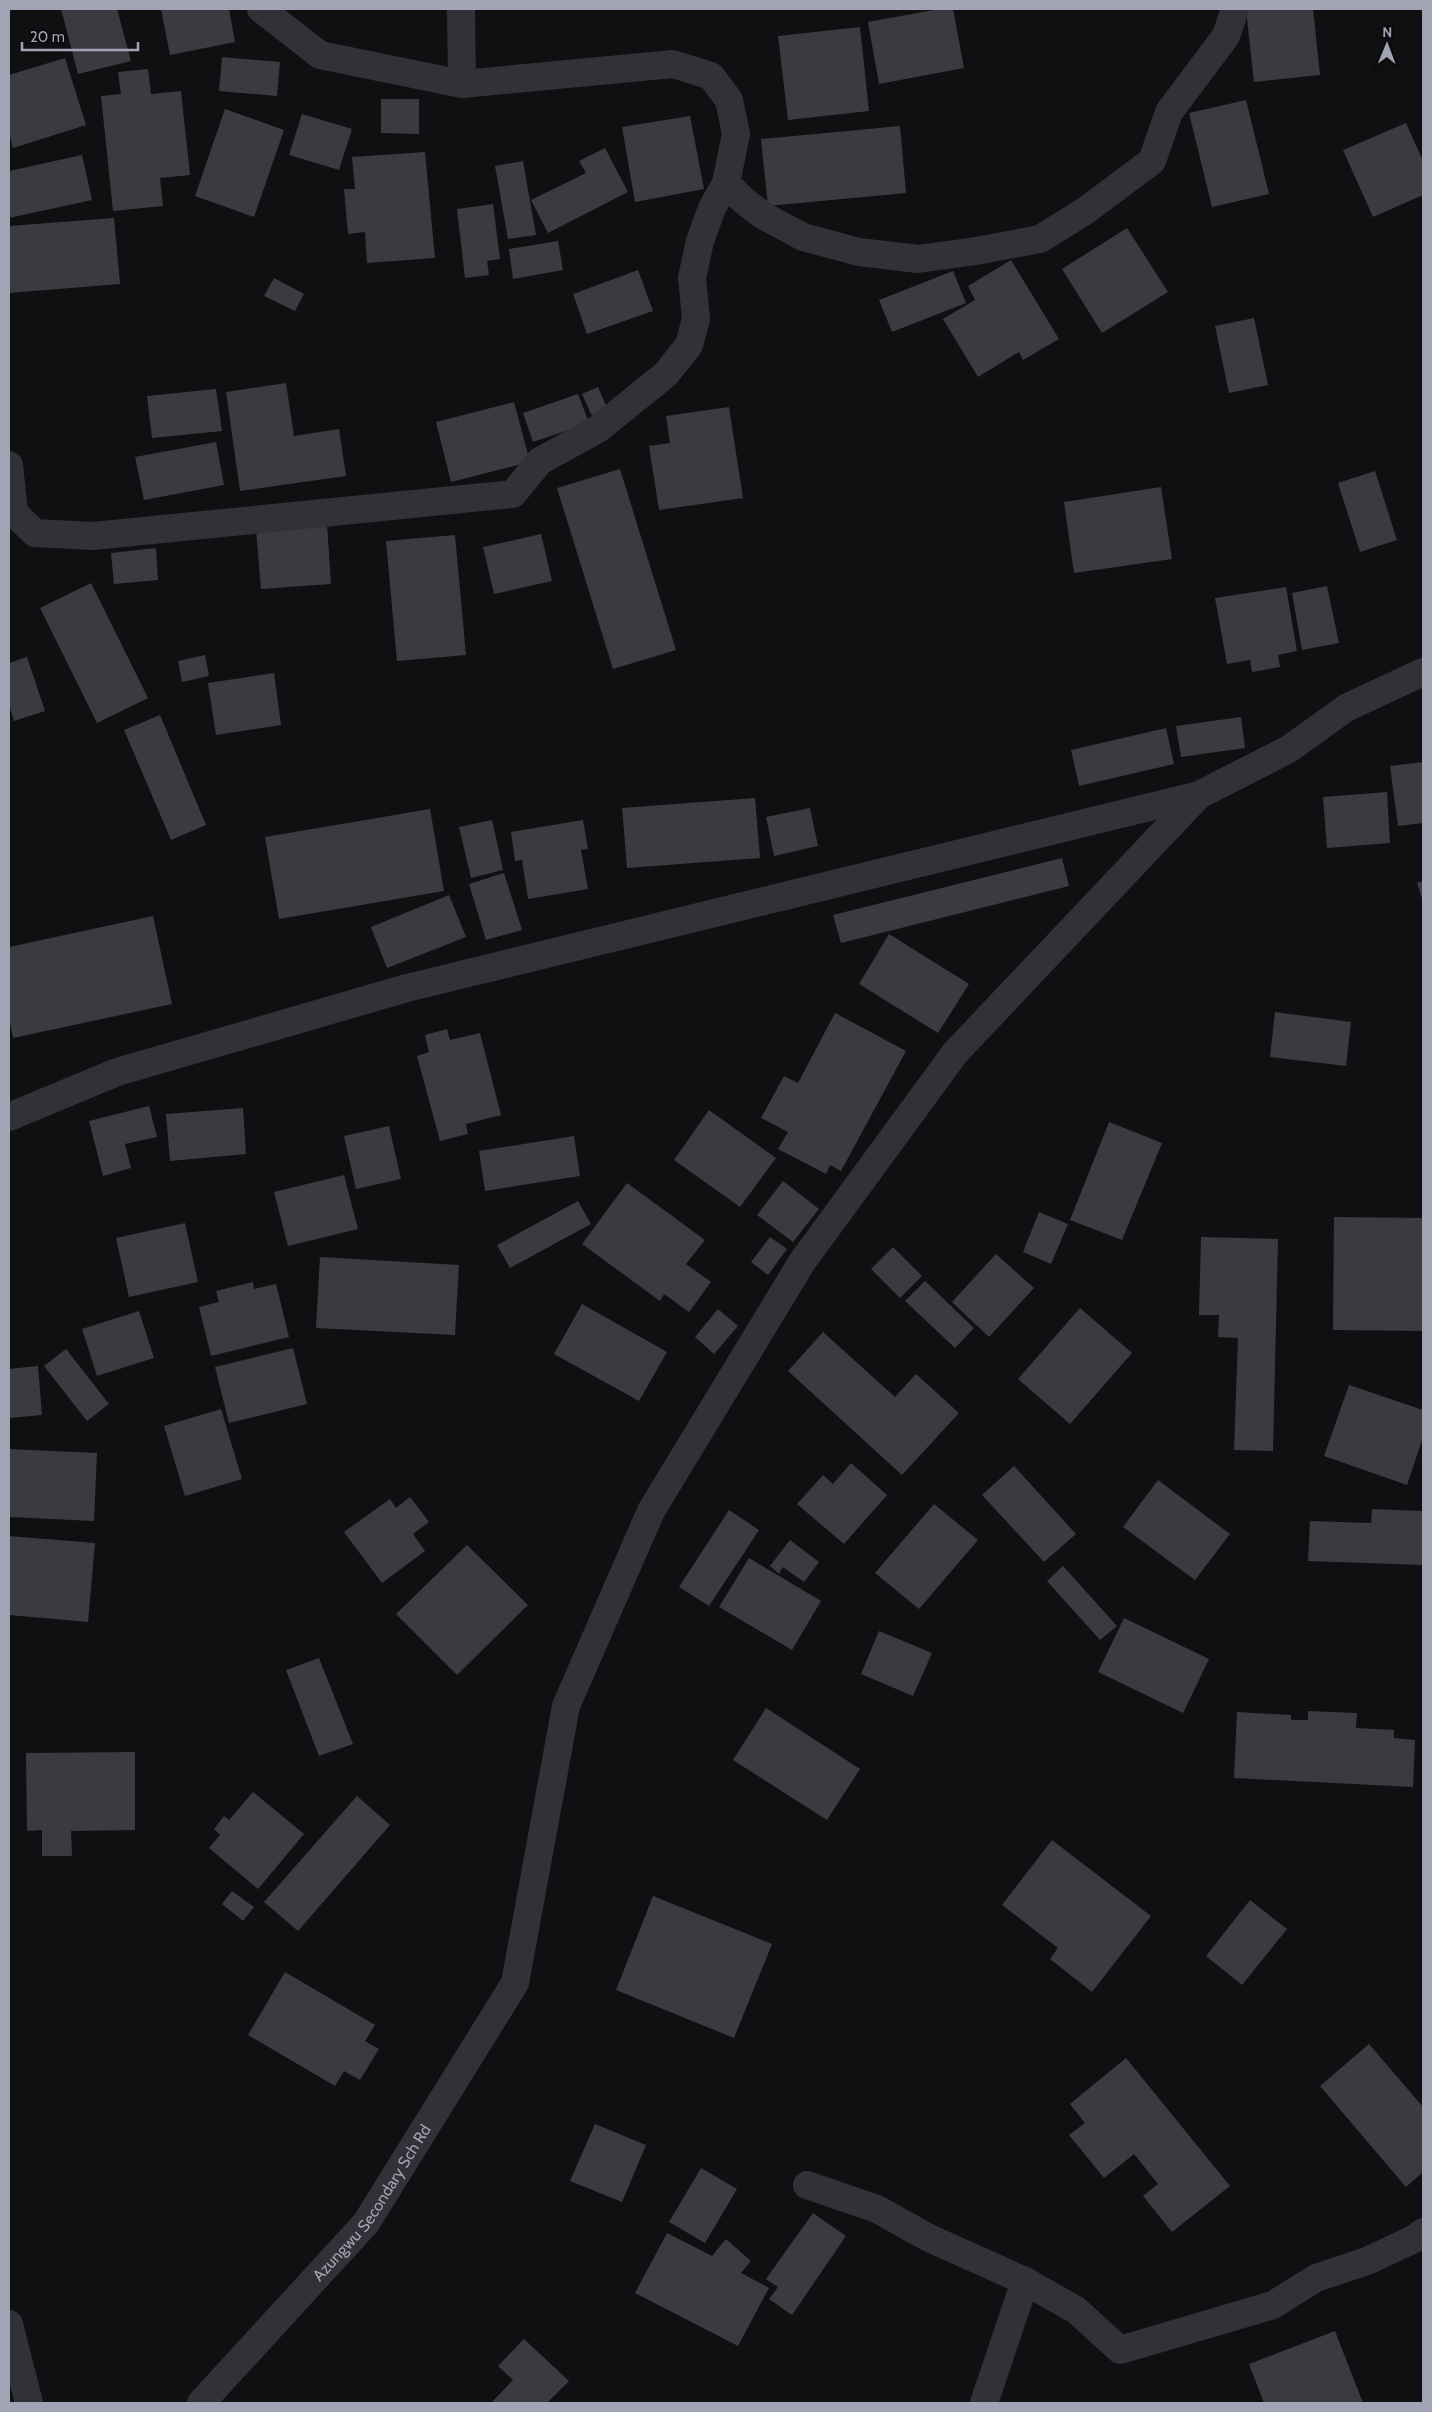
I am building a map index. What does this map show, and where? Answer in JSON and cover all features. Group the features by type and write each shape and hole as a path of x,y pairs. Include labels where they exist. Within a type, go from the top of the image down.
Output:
{"street":[{"path":"9,466 14,513 35,534 94,536 513,494 540,460 598,429 666,374 689,345 696,319 692,278 700,241 712,208 726,182 736,134 729,100 711,76 673,64 462,84 320,55 261,9"},
{"path":"461,9 462,84"},
{"path":"726,182 743,200 764,216 803,237 859,252 918,259 1040,239 1085,211 1152,161 1169,112 1226,36 1235,9"},
{"path":"9,1117 117,1072 407,988 1199,795 1289,749 1346,708 1423,672"},
{"name":"Azungwu Secondary Sch Rd","path":"201,2403 366,2223 515,1983 566,1706 651,1512 802,1262 955,1053 1199,795"},
{"path":"807,2185 877,2208 929,2238 1025,2281 1076,2310 1120,2350 1273,2305 1316,2278 1367,2262 1414,2239 1423,2232"},
{"path":"984,2403 1025,2281"},
{"path":"9,2324 29,2403"}],"building":[{"path":"61,9 117,9 131,61 78,74"},
{"path":"161,9 229,9 235,42 170,55"},
{"path":"939,9 953,9 964,68 879,84 868,22"},
{"path":"1246,9 1313,9 1320,75 1254,82"},
{"path":"860,27 869,111 788,120 778,36"},
{"path":"222,57 280,62 277,96 219,91"},
{"path":"65,58 86,125 13,148 9,133 9,75"},
{"path":"148,69 151,94 181,91 190,175 160,178 163,206 113,211 101,96 121,94 118,72"},
{"path":"381,99 419,99 419,134 381,133"},
{"path":"1246,100 1269,194 1212,207 1189,113"},
{"path":"225,109 284,130 254,217 195,196"},
{"path":"302,114 352,129 339,170 289,155"},
{"path":"690,116 704,189 635,202 622,127"},
{"path":"1406,123 1423,161 1423,195 1373,217 1343,150"},
{"path":"900,126 906,193 768,206 761,139"},
{"path":"605,148 628,192 548,233 531,200 586,173 579,161"},
{"path":"425,152 435,258 367,263 365,232 348,234 344,189 355,189 352,157"},
{"path":"82,155 92,200 9,218 9,171"},
{"path":"523,161 536,235 508,239 495,166"},
{"path":"493,204 500,259 487,261 489,275 465,278 457,209"},
{"path":"114,218 120,284 9,293 9,226"},
{"path":"1127,228 1168,292 1102,333 1062,269"},
{"path":"558,241 563,270 513,279 509,249"},
{"path":"1011,260 1059,339 1023,360 1019,352 978,377 943,319 975,300 968,286"},
{"path":"638,270 653,311 587,334 573,294"},
{"path":"953,271 966,303 892,332 879,300"},
{"path":"274,278 304,294 295,311 264,296"},
{"path":"1254,318 1268,385 1229,393 1215,326"},
{"path":"286,383 294,436 339,429 346,476 240,491 226,392"},
{"path":"598,387 608,410 593,418 582,394"},
{"path":"216,389 222,431 152,438 147,396"},
{"path":"578,394 589,423 533,442 523,413"},
{"path":"514,402 530,462 451,482 436,422"},
{"path":"729,407 743,498 659,510 649,446 670,443 666,416"},
{"path":"216,442 224,485 144,500 135,457"},
{"path":"620,469 676,650 613,669 557,488"},
{"path":"1375,471 1397,540 1360,552 1338,483"},
{"path":"1161,487 1172,559 1074,573 1064,502"},
{"path":"327,524 331,584 261,589 256,529"},
{"path":"541,534 552,581 494,594 483,547"},
{"path":"455,535 466,655 397,661 386,541"},
{"path":"156,548 158,580 114,584 111,553"},
{"path":"91,583 148,698 97,723 40,608"},
{"path":"1327,586 1339,643 1302,650 1292,593"},
{"path":"1286,587 1297,651 1278,655 1280,667 1252,672 1250,660 1227,664 1215,598"},
{"path":"205,655 209,676 182,682 178,661"},
{"path":"27,657 45,711 14,721 9,705 9,663"},
{"path":"274,673 281,725 216,735 208,683"},
{"path":"160,715 206,825 171,840 124,730"},
{"path":"1241,717 1245,748 1181,757 1176,726"},
{"path":"1166,728 1174,764 1079,786 1071,750"},
{"path":"1423,762 1423,823 1398,826 1390,766"},
{"path":"1387,792 1390,843 1327,848 1323,797"},
{"path":"755,798 760,858 627,868 622,808"},
{"path":"810,808 818,846 774,856 766,817"},
{"path":"430,809 444,891 279,919 265,837"},
{"path":"492,820 503,870 471,878 459,827"},
{"path":"583,820 588,849 581,850 588,889 528,899 522,860 515,861 511,832"},
{"path":"1062,858 1069,886 841,943 833,915"},
{"path":"504,873 522,930 486,940 469,884"},
{"path":"1423,881 1423,902 1417,883"},
{"path":"449,895 466,937 387,968 371,927"},
{"path":"153,916 172,1004 13,1038 9,1017 9,947"},
{"path":"889,934 969,984 938,1033 859,984"},
{"path":"1275,1012 1351,1022 1346,1066 1270,1057"},
{"path":"835,1013 906,1051 841,1171 830,1165 826,1174 778,1149 788,1132 761,1118 784,1076 798,1083"},
{"path":"447,1029 450,1040 480,1033 501,1115 466,1124 468,1134 440,1141 417,1056 429,1052 425,1035"},
{"path":"149,1106 157,1137 125,1144 131,1168 103,1176 89,1121"},
{"path":"243,1108 246,1154 170,1161 166,1114"},
{"path":"709,1110 776,1158 740,1207 674,1160"},
{"path":"1109,1122 1162,1143 1122,1240 1070,1220"},
{"path":"389,1126 401,1179 356,1189 344,1136"},
{"path":"574,1136 580,1176 485,1191 479,1151"},
{"path":"344,1175 358,1229 288,1246 274,1192"},
{"path":"783,1181 819,1209 793,1242 757,1215"},
{"path":"627,1183 705,1240 686,1264 711,1282 689,1312 664,1294 660,1301 582,1244"},
{"path":"578,1201 591,1224 510,1268 497,1245"},
{"path":"1039,1212 1068,1224 1051,1264 1023,1252"},
{"path":"1334,1217 1423,1218 1423,1331 1333,1330"},
{"path":"185,1223 198,1282 129,1297 116,1238"},
{"path":"770,1237 787,1249 768,1275 751,1262"},
{"path":"1201,1237 1278,1239 1273,1451 1234,1450 1238,1338 1218,1337 1219,1315 1199,1315"},
{"path":"893,1247 922,1276 900,1298 871,1269"},
{"path":"996,1254 1034,1288 989,1337 952,1302"},
{"path":"320,1257 459,1265 455,1335 316,1328"},
{"path":"925,1281 974,1328 955,1348 905,1301"},
{"path":"253,1282 254,1289 276,1284 289,1337 211,1356 199,1307 219,1302 216,1291"},
{"path":"582,1304 667,1352 639,1401 554,1354"},
{"path":"1080,1308 1132,1353 1070,1424 1018,1379"},
{"path":"718,1309 738,1326 714,1354 695,1337"},
{"path":"139,1311 154,1358 97,1376 82,1329"},
{"path":"823,1332 895,1397 916,1374 959,1413 902,1475 788,1371"},
{"path":"293,1348 307,1404 229,1423 215,1367"},
{"path":"66,1349 109,1404 87,1421 44,1366"},
{"path":"38,1366 42,1415 9,1418 9,1369"},
{"path":"1349,1385 1423,1410 1423,1437 1407,1485 1324,1456"},
{"path":"221,1409 242,1479 185,1496 164,1426"},
{"path":"9,1449 97,1453 94,1521 9,1517"},
{"path":"851,1463 887,1495 844,1544 797,1504 823,1475 833,1484"},
{"path":"1014,1466 1076,1534 1044,1562 982,1495"},
{"path":"1158,1480 1230,1534 1195,1580 1123,1527"},
{"path":"410,1497 429,1522 413,1534 425,1551 382,1583 344,1532 390,1499 396,1508"},
{"path":"934,1504 978,1540 919,1609 875,1573"},
{"path":"1372,1509 1423,1511 1423,1565 1308,1561 1310,1521 1371,1523"},
{"path":"729,1510 759,1530 709,1606 679,1587"},
{"path":"9,1536 95,1543 88,1622 9,1615"},
{"path":"790,1540 819,1562 804,1582 783,1567 779,1574 770,1566"},
{"path":"467,1545 528,1605 457,1675 396,1614"},
{"path":"749,1558 821,1601 792,1650 719,1607"},
{"path":"1063,1566 1117,1626 1100,1640 1047,1581"},
{"path":"1124,1618 1209,1659 1183,1713 1098,1672"},
{"path":"879,1631 932,1653 913,1696 861,1674"},
{"path":"319,1658 353,1744 319,1756 286,1670"},
{"path":"766,1708 860,1769 827,1820 733,1760"},
{"path":"1308,1711 1357,1713 1356,1728 1394,1730 1394,1738 1415,1740 1413,1787 1234,1778 1237,1712 1291,1715 1291,1720 1308,1720"},
{"path":"135,1752 135,1830 71,1831 72,1856 42,1856 42,1830 27,1831 26,1753"},
{"path":"253,1792 304,1834 258,1889 209,1848 220,1835 214,1829 224,1816 229,1820"},
{"path":"357,1796 390,1825 298,1931 264,1902"},
{"path":"1052,1840 1151,1916 1092,1992 1050,1959 1058,1948 1002,1905"},
{"path":"232,1891 254,1907 243,1921 222,1904"},
{"path":"653,1896 772,1944 734,2038 616,1990"},
{"path":"1250,1900 1287,1929 1242,1985 1206,1956"},
{"path":"285,1972 375,2025 365,2041 379,2049 360,2080 344,2071 335,2086 248,2035"},
{"path":"1369,2044 1423,2107 1423,2172 1406,2187 1320,2086"},
{"path":"1126,2058 1230,2186 1172,2232 1143,2196 1158,2184 1134,2154 1104,2178 1069,2135 1085,2123 1070,2104"},
{"path":"595,2124 646,2145 622,2202 570,2181"},
{"path":"701,2168 737,2189 705,2243 669,2222"},
{"path":"813,2213 846,2236 792,2315 769,2299 778,2287 766,2279"},
{"path":"667,2233 712,2256 726,2239 751,2261 741,2273 769,2288 738,2346 635,2293"},
{"path":"1335,2331 1363,2403 1264,2403 1249,2364"},
{"path":"524,2339 569,2381 547,2403 491,2403 513,2380 498,2366"}]}
